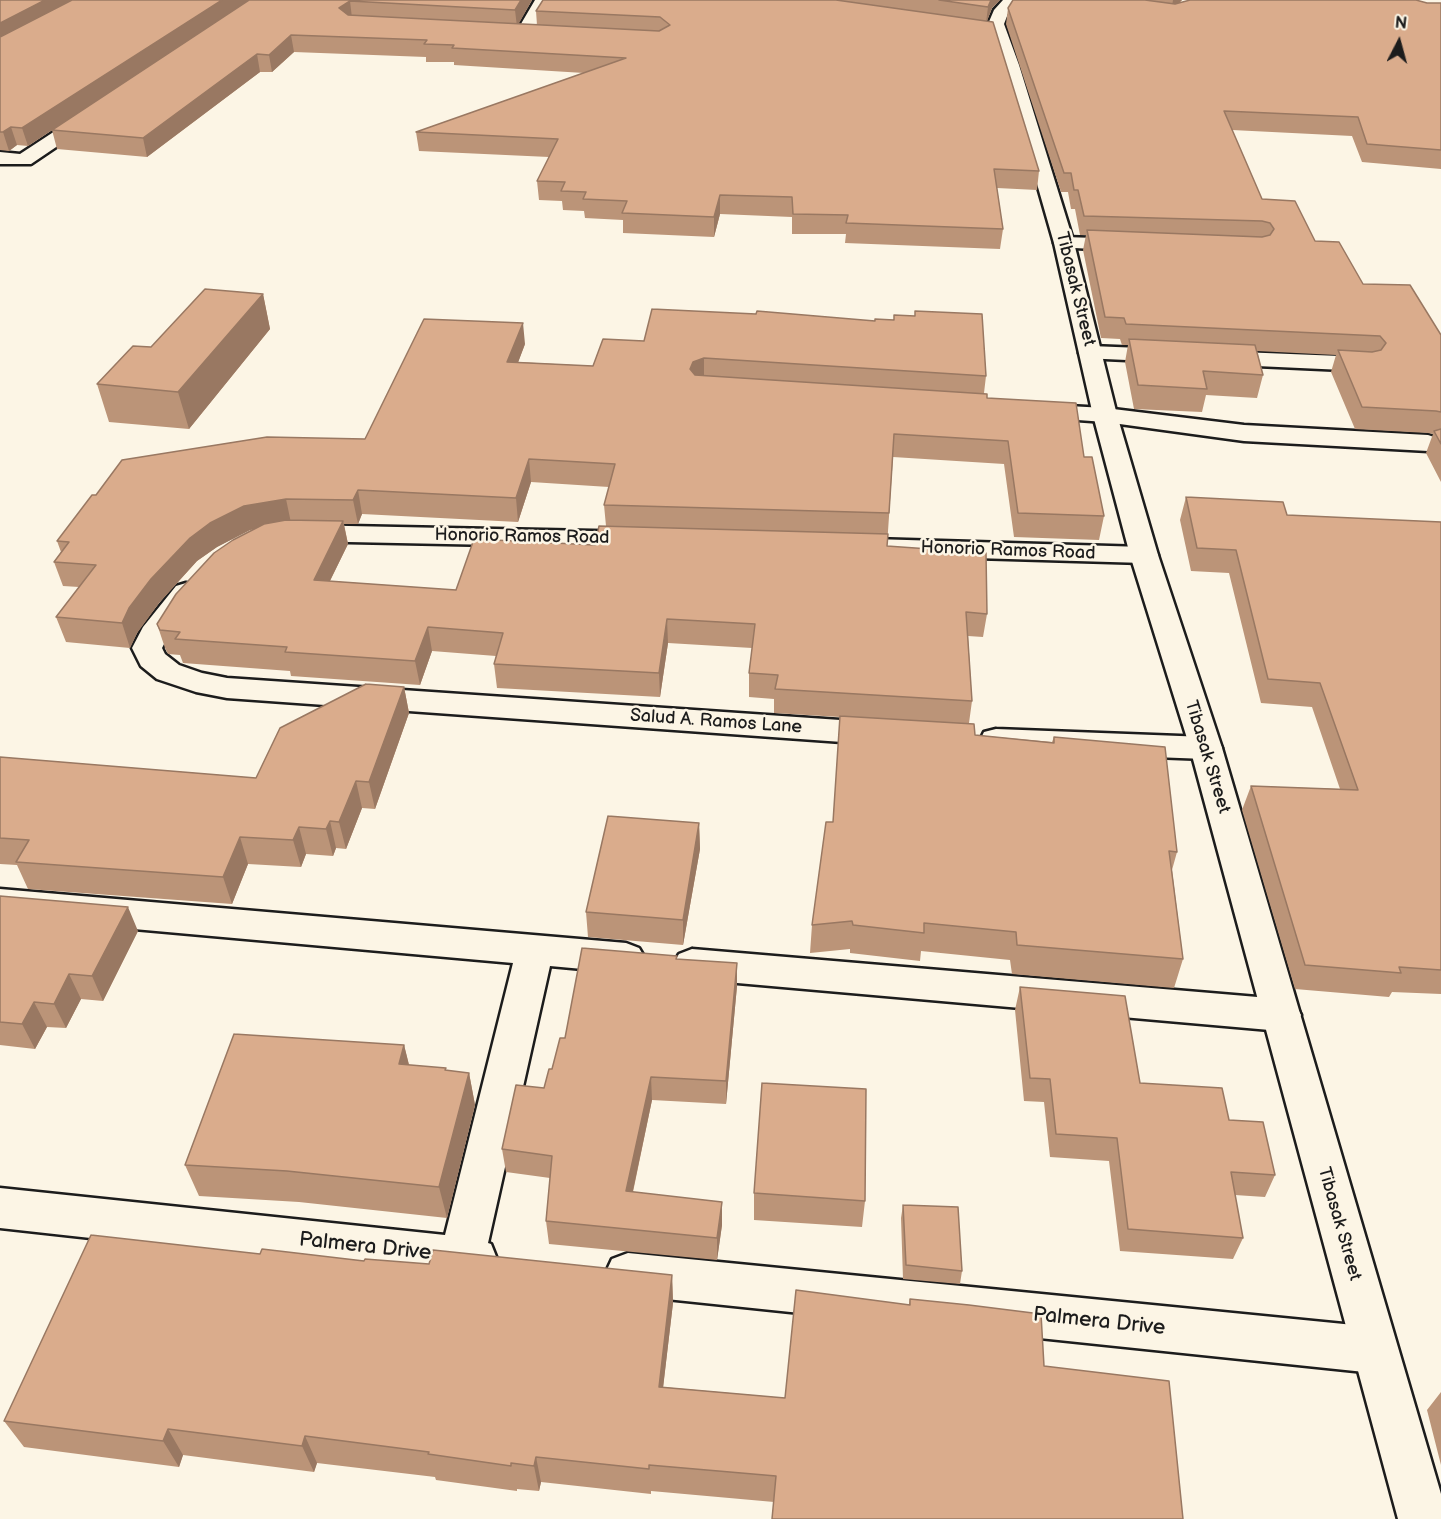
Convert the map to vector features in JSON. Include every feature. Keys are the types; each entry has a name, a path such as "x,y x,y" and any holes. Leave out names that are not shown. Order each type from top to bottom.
{"street":[{"path":"543,0 517,33 546,35"},
{"name":"Tibasak Street","path":"1011,0 998,16 996,24 987,30 1011,65 1064,243 1105,415 1144,555 1206,748 1423,1519"},
{"path":"0,158 24,160 110,103"},
{"path":"1064,243 1144,246"},
{"path":"1091,353 1365,364"},
{"path":"1011,409 1105,415 1244,433 1428,442"},
{"name":"Honorio Ramos Road","path":"271,537 291,533 333,533 661,541"},
{"name":"Honorio Ramos Road","path":"850,546 1144,555"},
{"name":"Salud A. Ramos Lane","path":"203,575 171,610 153,634 147,648 152,659 168,672 227,688 913,736"},
{"path":"972,739 1206,748"},
{"path":"0,903 1281,1015"},
{"path":"462,1258 535,950"},
{"name":"Palmera Drive","path":"0,1208 510,1262"},
{"name":"Palmera Drive","path":"592,1271 1374,1350"}],"building":[{"path":"0,0 45,0 0,23"},
{"path":"72,0 222,0 22,128 11,127 0,132 0,37"},
{"path":"249,0 521,0 515,10 350,1 339,8 348,15 659,31 670,25 660,17 536,11 543,0 836,0 993,22 1039,171 994,169 1003,229 846,223 848,215 793,214 792,197 720,195 714,217 622,213 627,201 583,199 586,192 561,191 565,182 537,181 558,139 416,132 626,58 452,48 454,45 424,44 427,40 291,35 269,55 257,54 143,138 52,130"},
{"path":"939,0 991,0 988,7"},
{"path":"1013,0 1145,0 1175,4 1190,0 1416,0 1441,3 1441,150 1367,144 1358,117 1224,111 1262,199 1295,201 1315,241 1339,242 1363,284 1410,285 1441,335 1441,412 1362,407 1338,350 1372,352 1381,350 1386,343 1380,336 1126,324 1124,318 1105,317 1087,230 1262,237 1270,235 1274,229 1270,223 1262,221 1084,216 1078,190 1074,190 1071,173 1064,173 1008,8"},
{"path":"205,289 263,294 178,392 97,384 133,346 151,347"},
{"path":"652,309 756,314 757,311 875,321 875,319 894,320 894,315 915,316 915,311 982,314 986,376 704,358 693,362 690,369 695,375 987,394 987,398 1076,403 1084,457 1092,457 1104,516 1018,513 1008,441 894,434 889,513 604,505 615,464 529,459 516,498 358,490 353,500 286,499 244,506 210,523 190,538 151,579 129,608 122,623 56,617 96,565 54,562 69,542 57,541 122,460 267,437 365,439 424,319 523,323 507,362 593,366 603,339 644,341"},
{"path":"1129,339 1255,345 1263,375 1203,371 1207,389 1138,385"},
{"path":"1441,429 1441,444 1434,431"},
{"path":"1186,497 1283,502 1287,515 1441,522 1441,970 1399,967 1401,973 1305,965 1251,786 1358,790 1320,683 1268,679 1236,550 1197,548"},
{"path":"286,520 343,521 314,580 456,590 474,539 595,545 599,526 888,534 887,546 986,553 987,614 966,612 972,701 775,689 778,675 749,673 755,624 667,619 659,673 494,664 503,633 428,627 415,661 285,652 287,647 175,639 180,632 160,630 157,624 176,594 214,553 264,524"},
{"path":"366,684 404,687 369,782 356,781 339,822 330,821 326,829 299,827 293,840 240,837 223,877 16,862 29,840 0,838 0,757 256,778 280,728"},
{"path":"840,716 974,724 975,735 1054,743 1054,737 1165,747 1177,852 1169,851 1183,959 1017,945 1016,932 924,923 924,933 853,925 852,921 812,925 826,822 833,822"},
{"path":"608,816 699,823 683,920 586,912"},
{"path":"0,896 128,907 92,976 69,974 54,1004 34,1002 22,1024 0,1022"},
{"path":"582,948 677,956 676,959 737,963 726,1081 651,1077 626,1191 722,1202 717,1238 546,1221 552,1156 502,1149 516,1085 544,1088 549,1069 552,1069 560,1038 565,1038"},
{"path":"1020,987 1125,996 1140,1083 1222,1088 1229,1120 1263,1122 1275,1175 1231,1172 1243,1238 1128,1229 1117,1138 1056,1134 1050,1079 1030,1078"},
{"path":"234,1034 404,1045 399,1064 446,1068 445,1070 469,1073 439,1187 287,1171 185,1165"},
{"path":"762,1083 866,1089 865,1201 754,1193"},
{"path":"903,1205 958,1207 962,1271 906,1265"},
{"path":"91,1235 260,1254 262,1249 364,1261 365,1259 429,1264 433,1250 672,1275 659,1387 785,1398 796,1290 910,1305 910,1299 1041,1314 1044,1366 1169,1381 1183,1519 772,1519 776,1476 649,1465 649,1469 536,1457 534,1466 511,1463 511,1466 428,1454 429,1452 305,1436 302,1446 168,1429 163,1441 4,1421"}]}
